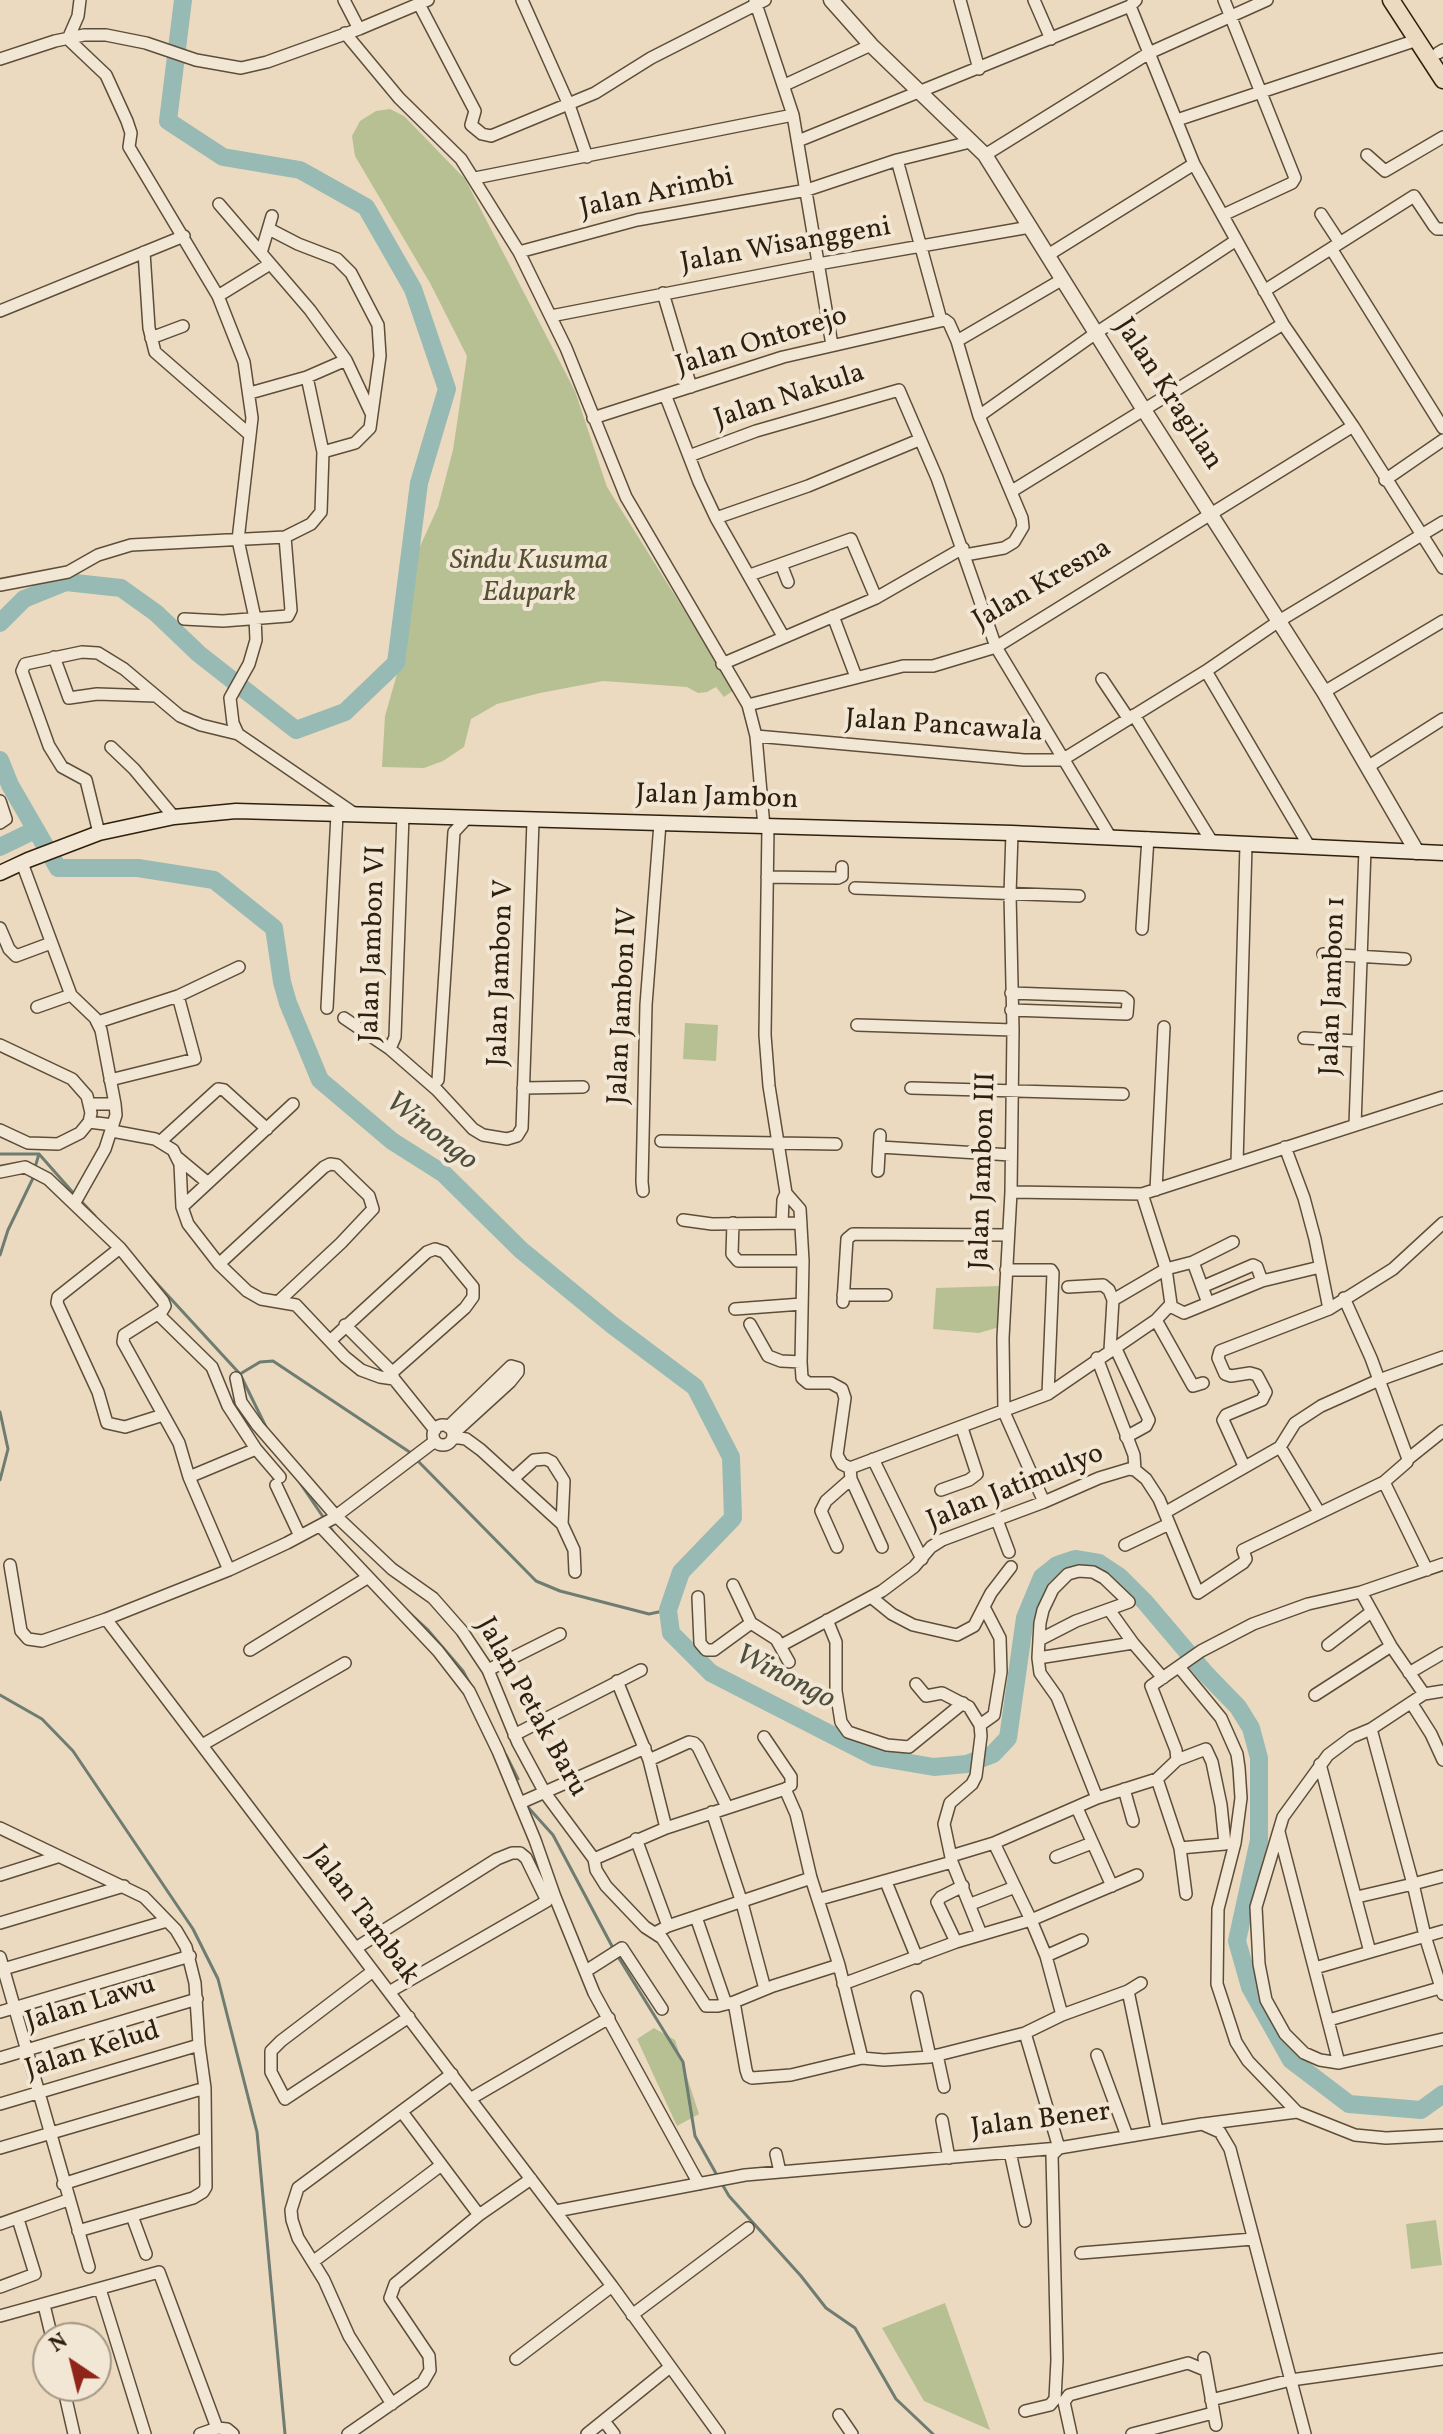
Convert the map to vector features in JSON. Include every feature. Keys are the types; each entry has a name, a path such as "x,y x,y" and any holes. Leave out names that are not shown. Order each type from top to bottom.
{"main road":[{"name":"Jalan Kragilan","path":"831,0 871,45 985,155 1324,692 1417,852"},
{"path":"1391,0 1443,80"},
{"path":"1404,0 1441,55"},
{"name":"Jalan Jambon","path":"0,873 99,833 174,817 236,811 1012,833 1443,853"}],"street":[{"path":"68,39 78,16 80,0"},
{"path":"344,0 359,29"},
{"path":"522,0 569,105 587,157"},
{"path":"960,0 979,69"},
{"path":"1034,0 1051,39"},
{"path":"1223,215 1294,181 1262,90 1224,0"},
{"path":"985,155 1149,53 1267,0"},
{"path":"0,59 84,35 106,35 146,43 196,60 241,68 267,62 359,29 424,2 475,111 471,124 482,134 491,136 609,86 674,46 759,2 793,115 832,345"},
{"path":"798,141 1133,3 1149,53 1194,164 1235,241 1283,324 1353,426 1443,568"},
{"path":"345,33 377,74 421,121 450,146 475,178 519,252 551,316 626,497 748,705 756,736 766,827 765,1035 786,1193 798,1205 801,1223 802,1378 808,1383 831,1383 839,1386 844,1393 837,1455 850,1473 882,1547"},
{"path":"68,39 106,75 131,133 129,147 218,296 244,362 252,418 238,540 255,618 255,648 230,698 231,718 238,734"},
{"path":"1177,120 1417,40"},
{"path":"789,83 871,45"},
{"path":"475,178 793,115"},
{"path":"1367,155 1385,171 1443,137"},
{"name":"Jalan Arimbi","path":"519,252 637,220 807,190 897,160 970,142"},
{"path":"722,664 876,598 964,552 1004,548 1019,535 1022,518 979,416 957,341 949,323 943,320 897,160"},
{"path":"1048,255 1194,164"},
{"path":"1264,291 1414,196 1434,226 1443,229"},
{"path":"219,204 310,310 346,360 371,413"},
{"path":"1321,214 1336,246 1443,428"},
{"path":"261,253 272,216"},
{"name":"Jalan Wisanggeni","path":"551,316 1030,227"},
{"path":"269,229 337,259 355,280 373,313 380,341 370,428 362,438 350,445 323,452"},
{"path":"0,311 184,236"},
{"path":"979,416 1096,333 1235,241"},
{"path":"144,252 151,338 155,352 249,434"},
{"path":"218,296 270,264"},
{"path":"957,341 1063,279"},
{"path":"663,293 691,387"},
{"name":"Jalan Ontorejo","path":"593,418 783,357 943,320"},
{"path":"1012,491 1283,324"},
{"path":"151,338 183,326"},
{"path":"250,393 307,377 346,360"},
{"path":"0,585 68,572 98,555 131,545 285,537 311,524 321,512 323,452 307,377"},
{"name":"Jalan Nakula","path":"689,456 756,431 896,389 900,391 919,440"},
{"path":"666,397 716,518 783,636"},
{"name":"Jalan Kresna","path":"748,705 903,666 933,666 996,647 1353,426"},
{"path":"716,518 808,486 919,440 937,478 996,647 1111,838"},
{"path":"1385,480 1443,440"},
{"name":"Jalan Pancawala","path":"756,736 1024,760 1062,760 1206,671 1279,621 1443,522"},
{"path":"184,619 223,621 290,614 285,537"},
{"path":"750,575 851,539 876,598"},
{"path":"781,564 788,582"},
{"path":"833,616 856,677"},
{"path":"1324,692 1443,621"},
{"path":"99,833 88,785 81,776 65,770 56,760 22,671 28,663 82,652 104,656 190,721 238,734 355,814"},
{"path":"54,657 69,698 97,694 156,696"},
{"path":"1206,671 1309,846"},
{"path":"1102,679 1131,716 1212,842"},
{"path":"1369,766 1443,719"},
{"path":"111,747 174,817"},
{"path":"0,801 6,819 0,823"},
{"path":"327,1008 337,814"},
{"name":"Jalan Jambon VI","path":"403,815 395,1037 390,1049 437,1090 479,1133 507,1139 517,1136 522,1128"},
{"path":"438,1080 454,832 468,817"},
{"name":"Jalan Jambon V","path":"522,1128 533,821"},
{"name":"Jalan Jambon IV","path":"643,1191 646,1005 660,823"},
{"name":"Jalan Jambon III","path":"1012,833 1011,1192 1003,1338 1004,1412 1044,1502"},
{"path":"1142,929 1148,838"},
{"path":"1237,1163 1246,845"},
{"name":"Jalan Jambon 1","path":"1355,1125 1365,849"},
{"path":"25,861 71,995 98,1022 115,1104 113,1128 105,1149 77,1199"},
{"path":"767,877 838,878 842,876 842,867"},
{"path":"855,888 1079,896"},
{"path":"0,928 9,949 16,956 51,943"},
{"path":"1323,954 1405,959"},
{"path":"98,1022 178,996 239,967"},
{"path":"1011,993 1123,997 1128,1001 1127,1014 1011,1010"},
{"path":"37,1007 71,995"},
{"path":"110,1080 195,1059 178,996"},
{"path":"344,1018 390,1049"},
{"path":"857,1025 1013,1030"},
{"path":"1156,1190 1164,1027"},
{"path":"1304,1038 1357,1041"},
{"path":"0,1045 72,1079 83,1090 90,1104 89,1122 69,1141 48,1145 28,1143 0,1130"},
{"path":"523,1088 583,1087"},
{"path":"911,1088 1123,1094"},
{"path":"161,1141 218,1089 224,1090 267,1129"},
{"path":"1011,1192 1142,1194 1443,1097"},
{"path":"90,1104 115,1104"},
{"path":"182,1207 293,1104"},
{"path":"89,1122 161,1141 208,1183"},
{"path":"661,1141 836,1144"},
{"path":"878,1171 880,1141 1011,1155"},
{"path":"1285,1147 1304,1198 1329,1309"},
{"path":"178,1158 182,1207 192,1231 219,1264 252,1295 296,1305 361,1370 391,1376"},
{"path":"219,1264 324,1167 337,1165 369,1196 373,1209 280,1300"},
{"path":"0,1172 20,1167 34,1169 77,1199 163,1301 165,1308 126,1333 122,1339 179,1443 189,1477 229,1570"},
{"path":"782,1223 786,1193"},
{"path":"1142,1194 1166,1269 1170,1306"},
{"path":"683,1220 801,1223"},
{"path":"733,1223 732,1254 738,1261 803,1261"},
{"path":"1244,1466 1223,1420 1226,1415 1262,1400 1266,1392 1257,1375 1225,1374 1218,1354 1223,1349 1329,1309 1393,1269 1443,1223"},
{"path":"886,1295 843,1299 847,1239 853,1234 1008,1235"},
{"path":"1113,1300 1166,1269 1193,1262 1233,1242"},
{"path":"120,1248 58,1297 57,1303 98,1392 107,1423 129,1426 163,1415"},
{"path":"330,1341 427,1252 435,1249 444,1252 473,1287 473,1297 391,1376"},
{"path":"1193,1262 1208,1303"},
{"path":"1202,1287 1253,1265 1257,1267 1262,1281"},
{"path":"1170,1306 1184,1313 1262,1281 1320,1267"},
{"path":"1006,1270 1051,1270 1053,1273 1048,1394"},
{"path":"1068,1287 1103,1285 1113,1300 1112,1348 1149,1420 1146,1426 1126,1437"},
{"path":"1344,1298 1408,1459"},
{"path":"735,1309 802,1304"},
{"path":"837,1547 821,1511 850,1473 873,1459 1048,1394 1156,1320 1170,1306"},
{"path":"158,1314 212,1367 228,1406 278,1481 300,1536"},
{"path":"1156,1320 1193,1386 1203,1383"},
{"path":"750,1324 768,1356 781,1361 801,1362"},
{"path":"345,1325 391,1376 445,1444 451,1432 506,1378"},
{"path":"1166,1512 1280,1447 1302,1417 1321,1406 1379,1380 1443,1357"},
{"path":"1097,1358 1136,1459 1135,1470"},
{"path":"236,1378 241,1402 367,1578 462,1679 482,1715 520,1803 594,1993 699,2184"},
{"path":"10,1565 21,1631 28,1639 42,1641 229,1570 328,1521 435,1435 441,1425 466,1439 562,1524 574,1550 575,1572"},
{"path":"941,1490 977,1474 962,1428"},
{"path":"1280,1447 1319,1512 1384,1482 1443,1431"},
{"path":"189,1477 256,1449"},
{"path":"513,1479 534,1460 540,1458 552,1462 564,1481 562,1524"},
{"path":"873,1459 922,1559"},
{"name":"Jalan Jatimulyo","path":"780,1646 871,1597 922,1559 936,1543 1119,1471 1135,1470 1152,1487 1166,1512 1198,1593 1243,1563 1246,1559 1243,1550 1319,1512"},
{"path":"1384,1482 1427,1570"},
{"path":"997,1520 1009,1552"},
{"name":"Jalan Petak Baru","path":"328,1521 442,1608 462,1631 488,1670 514,1735 545,1793 594,1859 596,1870 606,1886 645,1927 655,1933 688,1975 706,2006 730,2003"},
{"path":"1125,1545 1169,1524"},
{"path":"1177,1760 1167,1723 1151,1688 1153,1683 1201,1651 1280,1614 1361,1592 1443,1564"},
{"path":"871,1597 892,1614 913,1625 957,1635 974,1626 991,1593 1011,1567"},
{"path":"1039,1640 1076,1621 1127,1604 1129,1599 1104,1578 1093,1572 1079,1571 1068,1574 1053,1589 1040,1623 1039,1640 1038,1658 1040,1673 1057,1697 1097,1798"},
{"path":"250,1650 367,1578"},
{"path":"733,1585 751,1623 776,1639 789,1662"},
{"path":"1361,1592 1391,1646 1424,1694"},
{"path":"698,1597 700,1643 706,1650 714,1650 751,1623"},
{"path":"980,1725 994,1715 1001,1672 1000,1638 985,1609"},
{"path":"1110,1611 1163,1678"},
{"path":"1328,1645 1371,1612"},
{"name":"Jalan Tambak","path":"106,1619 556,2211 719,2434"},
{"path":"827,1620 836,1642 838,1708 841,1722 848,1732 887,1745 909,1747 963,1703"},
{"path":"488,1670 560,1634"},
{"path":"1038,1658 1133,1643"},
{"path":"1315,1695 1391,1646"},
{"path":"1409,1673 1443,1653"},
{"path":"202,1745 345,1663"},
{"path":"1181,1666 1221,1718 1237,1754 1241,1798 1218,1909 1217,1984 1236,2042 1248,2061 1297,2112 1355,2135 1386,2138 1443,2135"},
{"path":"514,1735 641,1670"},
{"path":"617,1681 647,1754 666,1828"},
{"path":"916,1684 926,1696 942,1693 963,1703 977,1716 980,1725 976,1776 972,1784 950,1803 945,1817 952,1859 981,1934"},
{"path":"1443,1691 1424,1694 1371,1729 1338,1746 1320,1764 1289,1807 1278,1830 1256,1907 1259,1964 1264,1989 1274,2015 1292,2042 1304,2053 1339,2063 1443,2039"},
{"path":"1412,1704 1443,1760"},
{"path":"1329,2020 1442,1990 1371,1729"},
{"path":"594,1859 636,1839 791,1785 791,1777 764,1737"},
{"path":"520,1803 647,1754 689,1742 698,1747 727,1807"},
{"path":"820,1899 886,1882 994,1843 1097,1798 1157,1779 1177,1760 1205,1748 1212,1762 1230,1844"},
{"path":"1320,1764 1370,1952"},
{"path":"1157,1779 1180,1848 1186,1894"},
{"path":"785,1789 796,1814 862,2058"},
{"path":"1124,1789 1133,1821"},
{"path":"1077,1808 1112,1886"},
{"path":"712,1812 742,1903 765,1989"},
{"path":"2,1830 144,1897 176,1930 190,1956 205,2088 206,2187 186,2201 78,2231"},
{"path":"1278,1830 1339,2063"},
{"path":"636,1839 668,1926"},
{"path":"994,1843 1046,1956 1062,2015"},
{"path":"1056,1857 1092,1843"},
{"path":"1180,1848 1230,1844"},
{"path":"356,1948 497,1859 512,1853 520,1853 526,1858 547,1901 389,1992"},
{"path":"0,1875 57,1857"},
{"path":"843,1984 956,1942 1031,1920 1137,1875"},
{"path":"1357,1897 1443,1876"},
{"path":"655,1933 811,1878"},
{"path":"886,1882 917,1958"},
{"path":"0,1923 124,1886"},
{"path":"956,1942 937,1902 963,1886"},
{"path":"971,1904 1015,1887"},
{"path":"696,1917 730,2003 746,2070 752,2078 791,2075 862,2058 884,2060 934,2056 1025,2033 1141,1983"},
{"path":"89,2267 1,1965 167,1921"},
{"path":"1315,1968 1443,1931"},
{"path":"1046,1956 1082,1940"},
{"path":"586,1971 622,1948 662,2009"},
{"path":"0,2012 190,1956"},
{"path":"730,2003 839,1965"},
{"path":"373,1971 271,2051 271,2072 285,2099 409,2017"},
{"path":"1128,1991 1157,2130"},
{"path":"917,1997 944,2087"},
{"name":"Jalan Lawu","path":"0,2058 197,1999"},
{"path":"470,2099 609,2018"},
{"path":"1025,2033 1059,2148 1052,2155 1057,2360 1055,2399 1050,2405 1025,2411"},
{"name":"Jalan Kelud","path":"0,2104 199,2045"},
{"path":"1097,2055 1127,2136"},
{"path":"392,2404 349,2336 314,2261 298,2238 291,2210 298,2188 452,2074"},
{"path":"0,2148 205,2088"},
{"path":"402,2112 479,2215"},
{"name":"Jalan Bener","path":"556,2211 745,2175 1059,2148 1157,2130 1297,2112"},
{"path":"942,2120 949,2158"},
{"path":"1202,2124 1220,2132 1230,2149 1305,2434"},
{"path":"63,2184 204,2139"},
{"path":"1010,2152 1025,2221"},
{"path":"776,2154 780,2172"},
{"path":"314,2261 440,2166"},
{"path":"348,2434 423,2382 431,2363 392,2302 392,2289 479,2215 531,2179"},
{"path":"0,2224 68,2200"},
{"path":"132,2216 146,2254"},
{"path":"0,2287 35,2274 18,2219"},
{"path":"632,2315 748,2228"},
{"path":"1081,2253 1253,2239"},
{"path":"0,2316 153,2271 160,2273 217,2428"},
{"path":"516,2359 612,2286"},
{"path":"100,2289 145,2434"},
{"path":"44,2305 48,2322"},
{"path":"1211,2400 1291,2380 1443,2359"},
{"path":"1068,2433 1067,2396 1188,2363 1204,2364 1214,2419 1132,2434"},
{"path":"587,2434 670,2367"},
{"path":"67,2402 74,2434"},
{"path":"839,2415 853,2434"},
{"path":"604,2421 614,2434"},
{"path":"200,2434 217,2428 227,2429 233,2434"}],"green space":[{"name":"Sindu Kusuma Edupark","path":"390,109 404,116 465,179 575,391 607,487 734,690 724,697 716,687 698,693 687,687 603,681 540,693 497,704 471,719 464,747 443,761 424,768 382,767 385,716 401,660 417,553 438,507 453,450 467,356 430,283 355,156 352,136 360,121 376,111"},
{"path":"685,1023 718,1025 716,1061 683,1059"},
{"path":"1001,1286 999,1327 979,1333 933,1329 936,1288"},
{"path":"654,2028 675,2040 699,2114 677,2126 637,2039"},
{"path":"1436,2220 1442,2265 1411,2269 1406,2224"},
{"path":"945,2303 990,2430 924,2401 882,2328"}],"waterway":[{"path":"0,623 24,599 66,582 121,588 156,613 199,654 296,730 345,712 396,663 419,483 447,389 413,289 366,207 300,170 223,157 168,121 183,0"},
{"name":"Winongo","path":"0,760 10,785 58,868 138,868 214,880 274,928 288,1003 320,1080 392,1141 444,1174 521,1250 611,1324 695,1387 731,1457 733,1518 681,1572 668,1610 671,1633 711,1673 875,1757 934,1767 967,1764 993,1754 1008,1738 1025,1618 1042,1577 1057,1565 1075,1559 1099,1563 1120,1577 1145,1602 1238,1707 1251,1728 1259,1758 1259,1840 1237,1941 1250,1987 1291,2060 1349,2104 1421,2110 1443,2094"},
{"path":"0,847 35,830"},
{"path":"0,1154 39,1154"},
{"path":"39,1154 76,1196"},
{"path":"36,1164 39,1154"},
{"path":"0,1255 8,1230 34,1176"},
{"path":"81,1201 95,1216"},
{"path":"149,1275 240,1374 267,1429"},
{"path":"240,1374 260,1362 273,1361 411,1453"},
{"path":"0,1412 8,1449 0,1480"},
{"path":"416,1459 536,1581 560,1591 649,1614 668,1610"},
{"path":"296,1477 334,1533"},
{"path":"402,1606 427,1629 463,1671 470,1684"},
{"path":"0,1695 42,1719 73,1751 193,1929 218,1979 257,2132 285,2434"},
{"path":"506,1755 518,1779"},
{"path":"526,1805 553,1835 613,1948"},
{"path":"617,1955 683,2062 695,2136 718,2177"},
{"path":"722,2184 826,2308 855,2328 896,2399 933,2434"}]}
